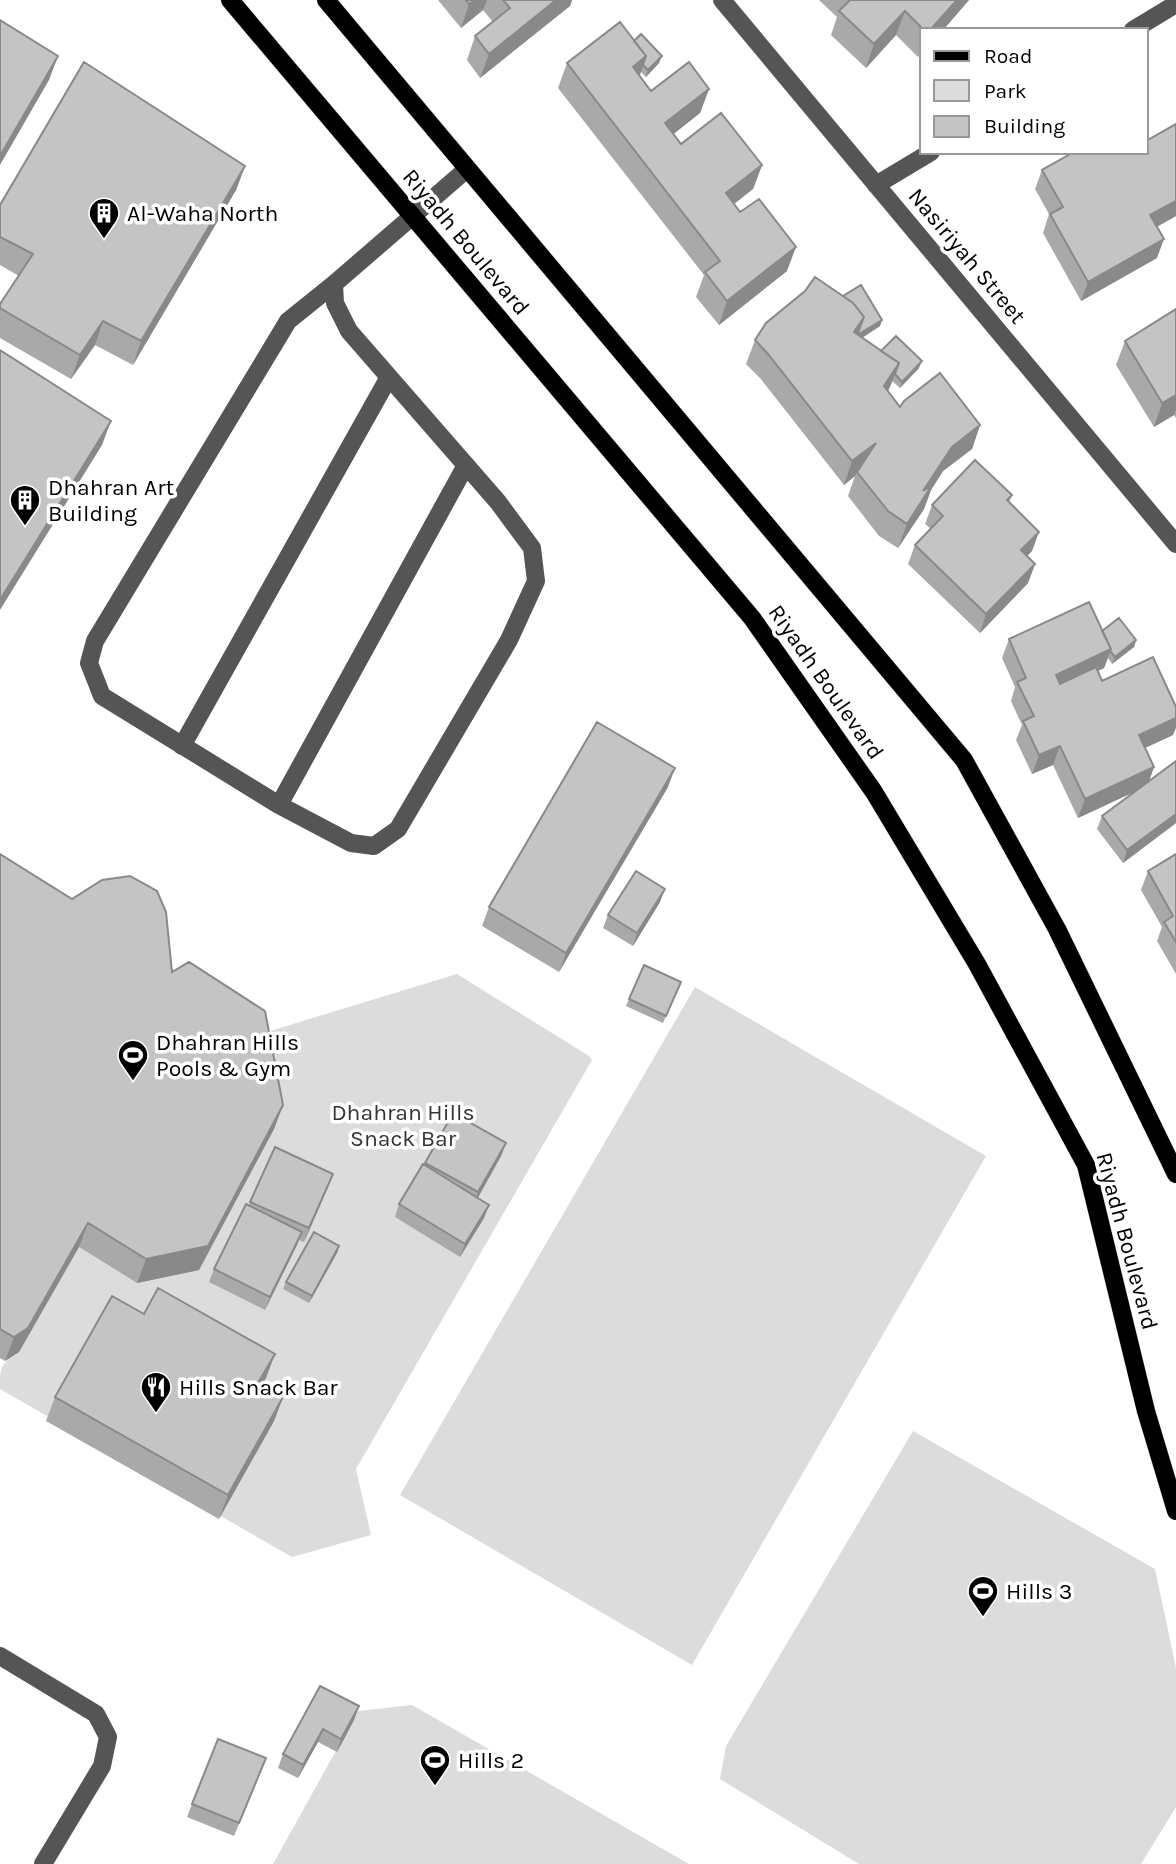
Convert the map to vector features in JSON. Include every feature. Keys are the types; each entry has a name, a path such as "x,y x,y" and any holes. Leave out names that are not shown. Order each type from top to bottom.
{"main road":[{"name":"Riyadh Boulevard","path":"230,0 751,618 874,792 977,964 1086,1165 1146,1411 1176,1511"},
{"name":"Riyadh Boulevard","path":"326,0 964,760 1057,929 1176,1174"}],"street":[{"name":"Nasiriyah Street","path":"722,0 1176,544"},
{"path":"1136,28 1176,4"},
{"path":"876,185 928,154"},
{"path":"334,284 335,303 349,331 498,502 533,548 536,582 509,640 398,829 374,846 351,843 279,805 102,696 89,663 95,641 288,321 467,169"},
{"path":"182,746 389,377"},
{"path":"279,805 466,465"},
{"path":"0,1656 96,1714 108,1737 102,1766 43,1864"}],"green space":[{"name":"Dhahran Hills Snack Bar","path":"457,974 592,1060 356,1469 371,1535 292,1557 0,1389 2,1367 19,1352 79,1247 137,1283 257,1035"},
{"path":"695,987 986,1156 692,1665 400,1495"},
{"name":"Hills 3","path":"913,1431 1155,1569 1176,1668 1176,1807 1141,1864 859,1864 720,1779 726,1746"},
{"name":"Hills 2","path":"412,1705 689,1864 273,1864 358,1711"}],"building":[{"path":"503,0 556,0 489,54 475,36 510,8"},
{"path":"850,0 957,0 932,28 922,28 905,11 874,44 839,11"},
{"path":"0,20 58,56 0,156"},
{"path":"620,22 646,56 633,67 651,91 689,62 709,89 665,123 681,144 721,113 762,165 726,193 740,212 759,199 796,247 727,301 705,272 720,261 567,63"},
{"path":"641,34 662,56 648,70 643,65 646,56 634,41"},
{"name":"Al-Waha North","path":"84,62 245,166 141,341 103,321 80,355 0,308 33,254 0,237 0,205"},
{"path":"1176,124 1176,201 1150,215 1164,239 1088,282 1050,214 1063,207 1042,170 1070,154 1148,154 1148,140"},
{"path":"815,277 853,303 864,317 854,332 899,363 884,386 900,407 940,373 980,425 952,447 923,491 932,485 907,524 888,511 857,472 876,443 852,461 755,340 766,323 805,291"},
{"path":"861,285 882,320 859,334 864,317 853,303 843,296"},
{"path":"1176,309 1176,395 1162,403 1125,341"},
{"path":"896,336 922,361 902,382 895,374 899,363 881,351"},
{"name":"Dhahran Art Building","path":"0,350 111,421 0,600"},
{"path":"975,460 1012,495 1007,500 1039,532 1021,550 1035,564 986,614 915,545 943,516 932,505"},
{"path":"1089,602 1111,649 1056,675 1060,684 1096,667 1102,681 1153,657 1176,707 1176,718 1139,735 1154,767 1085,799 1060,746 1039,755 1023,721 1034,716 1017,682 1026,678 1009,639"},
{"path":"1119,618 1136,640 1115,657 1102,631"},
{"path":"597,722 675,768 566,953 489,907"},
{"path":"1176,761 1176,814 1127,850 1102,816"},
{"name":"Dhahran Hills Pools & Gym","path":"0,854 72,899 102,880 130,876 157,891 166,912 172,972 189,962 265,1011 283,1105 208,1246 146,1259 88,1223 28,1328 14,1337 0,1329"},
{"path":"1176,854 1176,942 1164,922 1173,916 1148,871"},
{"path":"636,871 665,889 637,933 608,915"},
{"path":"644,965 681,982 666,1016 629,999"},
{"path":"453,1113 506,1143 478,1192 425,1163"},
{"path":"275,1147 333,1174 309,1228 250,1202"},
{"path":"423,1164 489,1205 465,1244 399,1204"},
{"path":"246,1204 302,1232 270,1297 214,1269"},
{"path":"314,1232 339,1246 312,1296 286,1282"},
{"name":"Hills Snack Bar","path":"158,1288 275,1354 258,1383 283,1397 228,1495 55,1397 112,1296 144,1314"},
{"path":"320,1686 359,1706 341,1739 323,1729 303,1765 283,1754"},
{"path":"218,1739 266,1758 239,1823 192,1804"}],"place":[{"name":"Al-Waha North","path":"104,240"},
{"name":"Dhahran Art Building","path":"25,527"},
{"name":"Dhahran Hills Pools & Gym","path":"133,1082"},
{"name":"Hills Snack Bar","path":"156,1414"},
{"name":"Hills 3","path":"983,1618"},
{"name":"Hills 2","path":"435,1787"}]}
